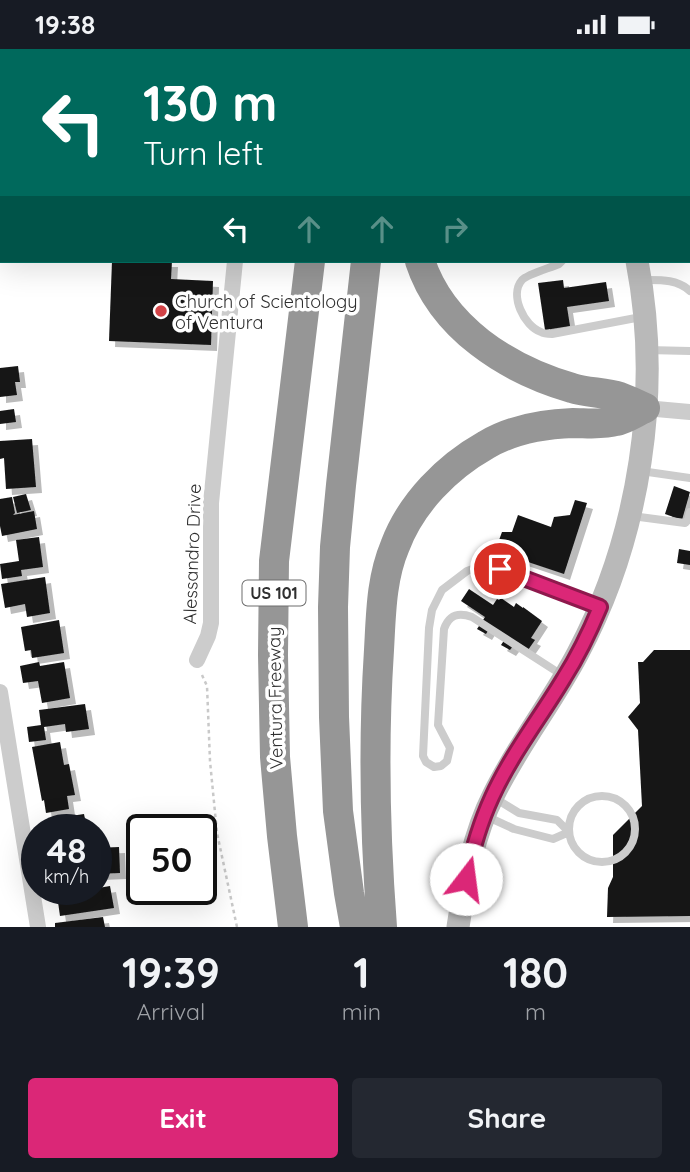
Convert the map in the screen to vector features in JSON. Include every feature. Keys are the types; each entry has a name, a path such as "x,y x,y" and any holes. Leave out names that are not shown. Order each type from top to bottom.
{"highway":[{"name":"Ventura Freeway","path":"293,927 275,757 274,561 310,263"},
{"path":"355,927 338,811 333,607 335,547 366,263"},
{"path":"420,263 445,308 485,348 542,379 575,390 618,396 645,408"},
{"path":"382,927 378,874 375,708 384,581 395,545 409,517 430,489 453,468 487,444 517,431 551,425 615,422 645,408"}],"main road":[{"path":"458,927 468,868 489,806 510,764 565,677 587,636 624,537 643,443 645,408 647,350 639,270"}],"street":[{"name":"Alessandro Drive","path":"197,660 211,623 211,503 235,263"},
{"path":"645,408 690,412"},
{"path":"0,692 38,927"}],"lane":[{"path":"560,263 523,279 517,289 522,317 541,333 552,334 645,316"},
{"path":"639,270 687,287 690,291"},
{"path":"647,350 690,351"},
{"path":"638,470 690,478"},
{"path":"629,516 685,523 690,512"},
{"path":"565,677 472,617 458,614 453,616 444,629 438,725 450,748 449,754 447,761 441,766 434,767 426,762 423,756 429,628 432,610 443,590 467,571 486,564 600,607"},
{"path":"489,806 557,820 569,832 578,852 596,862 607,862 626,853 632,844 635,823 625,805 616,799 593,797 575,810 569,832"},
{"path":"489,806 514,828 553,839 569,832"}],"path":[{"path":"197,660 207,686 209,761 216,823 237,927"}],"building":[{"name":"Church of Scientology of Ventura","path":"112,263 172,263 171,279 213,281 211,345 109,341"},
{"path":"563,280 564,288 606,282 609,301 567,307 570,326 545,330 538,283"},
{"path":"18,366 20,382 15,382 17,395 0,397 0,368"},
{"path":"14,409 16,422 0,424 0,411"},
{"path":"32,439 36,487 6,489 4,458 0,459 0,441"},
{"path":"674,486 690,492 682,520 665,514"},
{"path":"26,494 31,510 17,513 13,497"},
{"path":"12,497 15,513 13,515 34,511 37,529 2,536 0,499"},
{"path":"575,500 587,503 564,574 495,551 502,532 512,532 518,515 551,527 554,517 570,515"},
{"path":"39,537 43,567 21,570 22,576 2,579 0,564 19,561 16,540"},
{"path":"679,549 690,551 690,565 677,563"},
{"path":"45,577 50,613 27,617 25,604 5,608 1,584"},
{"path":"469,589 493,605 501,598 514,607 516,603 542,621 531,638 535,640 528,650 516,642 510,650 501,645 507,636 491,626 486,634 477,629 485,617 461,601"},
{"path":"59,620 64,653 32,658 31,650 25,651 21,627"},
{"path":"654,650 690,650 690,916 607,917 608,888 613,877 613,835 642,806 638,730 628,717 640,703 638,662 643,662"},
{"path":"39,662 40,666 64,662 70,698 42,703 38,681 23,683 20,666"},
{"path":"85,704 89,729 66,732 65,724 44,727 46,740 29,742 27,727 41,725 39,710"},
{"path":"60,742 64,765 69,764 75,795 67,796 69,809 46,813 32,747"},
{"path":"112,847 119,847 120,873 112,873"},
{"path":"112,897 114,908 60,916 58,905 112,905"},
{"path":"103,917 105,927 55,927 55,923"}],"place":[{"name":"Church of Scientology of Ventura","path":"161,311"}],"route":[{"path":"466,879 492,797 565,677 600,607 500,569"}]}
